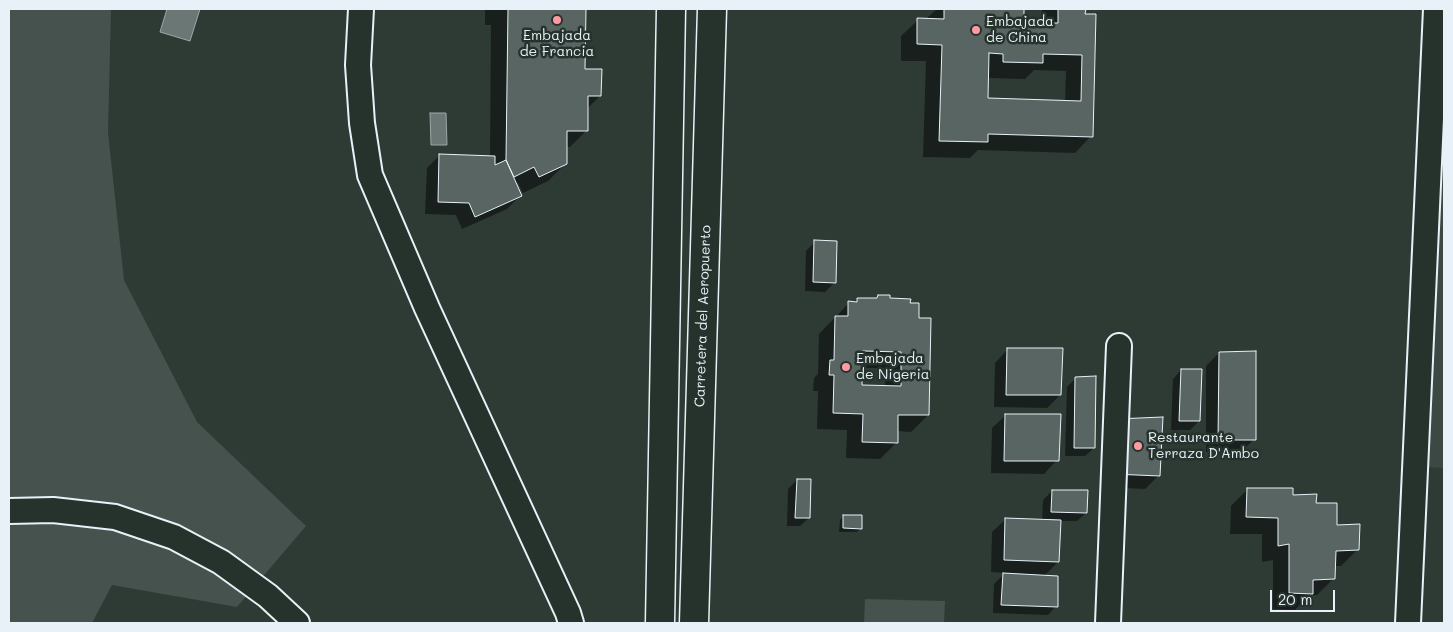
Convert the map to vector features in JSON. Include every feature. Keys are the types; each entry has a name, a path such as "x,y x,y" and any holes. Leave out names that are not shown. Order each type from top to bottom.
{"main road":[{"path":"660,623 672,9"},
{"name":"Carretera del Aeropuerto","path":"694,623 712,9"}],"street":[{"path":"361,9 358,65 362,123 370,175 427,308 571,623"},
{"path":"1408,623 1438,86 1436,9"},
{"path":"1108,623 1119,346"},
{"path":"9,511 53,510 115,517 174,538 220,562 268,596 297,623"}],"shaded area":[{"path":"9,9 111,9 108,133 124,280 197,422 306,526 237,607 112,585 92,623 9,623"},
{"path":"167,9 200,9 190,41 160,32"},
{"path":"1441,110 1444,111 1444,468 1424,467"},
{"path":"430,113 446,113 447,145 431,145"},
{"path":"865,599 945,601 944,623 864,623"}],"building":[{"path":"508,9 586,9 585,69 602,69 601,96 588,96 588,131 567,131 567,164 539,177 534,167 514,177 506,160"},
{"path":"944,9 1024,9 1024,23 1058,23 1058,9 1086,9 1085,14 1096,14 1093,137 988,134 988,142 939,141 942,45 917,44 917,18 944,19","holes":["989,53 1003,54 1003,62 1043,63 1043,54 1082,55 1081,101 988,98"]},
{"path":"439,154 495,156 495,165 506,160 522,196 475,217 469,203 438,202"},
{"path":"814,240 837,241 836,283 813,282"},
{"name":"Embajada de Nigeria","path":"878,295 890,295 890,298 911,299 910,303 919,303 919,318 931,318 929,415 898,415 898,443 862,442 863,414 833,413 834,375 829,375 830,360 834,360 835,316 848,316 848,301 857,302 857,298 877,298","holes":["863,351 901,352 901,386 862,385"]},
{"path":"1007,348 1063,348 1061,395 1006,395"},
{"path":"1256,351 1256,440 1218,440 1219,352"},
{"path":"1181,369 1202,369 1200,421 1179,421"},
{"path":"1096,376 1095,448 1074,448 1075,377"},
{"path":"1005,414 1061,414 1059,461 1004,461"},
{"name":"Restaurante Terraza D'Ambo","path":"1163,417 1160,476 1113,474 1116,419"},
{"path":"797,479 811,479 810,518 795,518"},
{"path":"1247,488 1293,488 1293,495 1317,494 1316,503 1337,503 1337,525 1360,524 1359,550 1336,551 1335,579 1313,580 1313,594 1289,593 1289,544 1278,546 1278,518 1246,517"},
{"path":"1052,490 1088,490 1087,513 1051,512"},
{"path":"843,515 862,515 862,529 843,528"},
{"path":"1005,518 1061,520 1059,562 1004,560"},
{"path":"1003,573 1058,576 1058,607 1001,605"}],"place":[{"name":"Embajada de Francia","path":"557,20"},
{"name":"Embajada de China","path":"976,30"},
{"name":"Embajada de Nigeria","path":"846,367"},
{"name":"Restaurante Terraza D'Ambo","path":"1138,446"}]}
